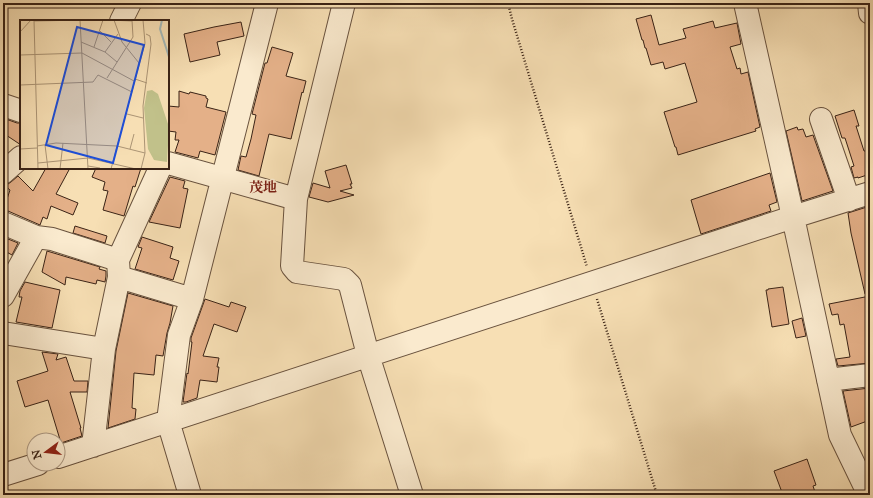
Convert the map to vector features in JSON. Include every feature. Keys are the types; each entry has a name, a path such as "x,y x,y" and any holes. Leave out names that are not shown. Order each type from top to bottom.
{"street":[{"path":"122,20 130,3"},
{"path":"190,495 168,421 179,335 192,299 267,3"},
{"path":"344,3 296,199 292,266 297,272 344,278 350,285 368,355 412,495"},
{"path":"745,3 840,434 869,495"},
{"path":"869,3 870,13"},
{"path":"3,105 20,111"},
{"path":"821,119 849,200"},
{"path":"3,173 20,158"},
{"path":"169,163 296,199"},
{"path":"93,446 104,349 119,268 160,169"},
{"path":"66,454 368,355 870,193"},
{"path":"3,223 36,237 52,239 192,299"},
{"path":"3,296 36,237"},
{"path":"3,333 104,349"},
{"path":"828,380 870,375"},
{"path":"3,475 26,468"}],"path":[{"path":"508,3 657,495"}],"building":[{"path":"651,15 659,45 686,38 683,29 713,21 715,28 737,23 741,44 730,47 737,69 740,68 741,74 748,72 760,127 755,129 756,131 678,155 664,112 697,102 685,63 665,69 663,62 651,65 636,19"},
{"path":"241,22 244,36 217,42 220,55 190,62 184,34"},
{"path":"272,47 293,53 286,76 306,81 291,139 269,134 259,176 238,170 241,156 246,157 251,139 256,115 252,114 265,63 267,63"},
{"path":"179,91 189,94 190,92 206,96 208,99 206,107 226,112 215,155 200,151 198,158 175,152 179,140 175,140 176,132 169,131 169,106 179,107"},
{"path":"854,110 859,126 856,126 864,151 866,151 870,163 870,174 858,178 854,178 851,167 854,166 845,138 842,138 835,116"},
{"path":"3,118 20,123 20,144 3,133"},
{"path":"797,127 798,130 803,129 806,137 813,135 833,191 802,201 786,131"},
{"path":"346,165 352,188 340,191 354,195 328,202 309,197 313,183 330,188 325,171"},
{"path":"45,169 69,169 56,194 78,203 73,215 51,206 47,219 43,217 40,225 8,211 3,211 10,190 5,186 18,176 33,191"},
{"path":"96,169 141,169 135,187 133,186 124,216 103,210 108,191 103,190 105,182 92,177"},
{"path":"770,173 777,202 769,205 771,211 701,234 691,200"},
{"path":"170,177 185,181 183,188 188,189 180,228 149,222"},
{"path":"870,206 870,294 865,294 848,213"},
{"path":"75,226 107,236 105,243 73,233"},
{"path":"3,237 18,243 12,255 3,250"},
{"path":"142,237 173,247 170,258 179,261 173,280 135,269 142,248 138,247"},
{"path":"47,251 100,267 99,269 106,271 105,282 97,280 96,284 66,277 65,285 42,272"},
{"path":"25,282 60,290 52,328 16,322 22,297 19,297 20,291"},
{"path":"783,287 789,324 772,327 766,290"},
{"path":"128,293 173,306 163,356 156,355 154,375 134,373 132,408 136,409 135,419 108,428 116,351"},
{"path":"870,296 870,363 838,366 836,359 850,357 844,324 840,325 838,314 832,315 829,304"},
{"path":"205,299 229,307 231,302 246,307 237,332 214,324 203,356 219,358 217,367 219,367 217,382 200,380 197,398 183,402 192,342 191,338"},
{"path":"802,318 806,336 796,338 792,321"},
{"path":"42,352 58,354 56,360 66,357 74,381 88,381 87,392 70,392 82,436 66,441 66,432 58,432 48,400 25,407 17,381 48,371"},
{"path":"870,388 870,420 851,427 843,391"},
{"path":"807,459 816,485 813,486 816,495 783,495 774,471"}],"district":[{"name":"茂地","path":"263,187"}]}
